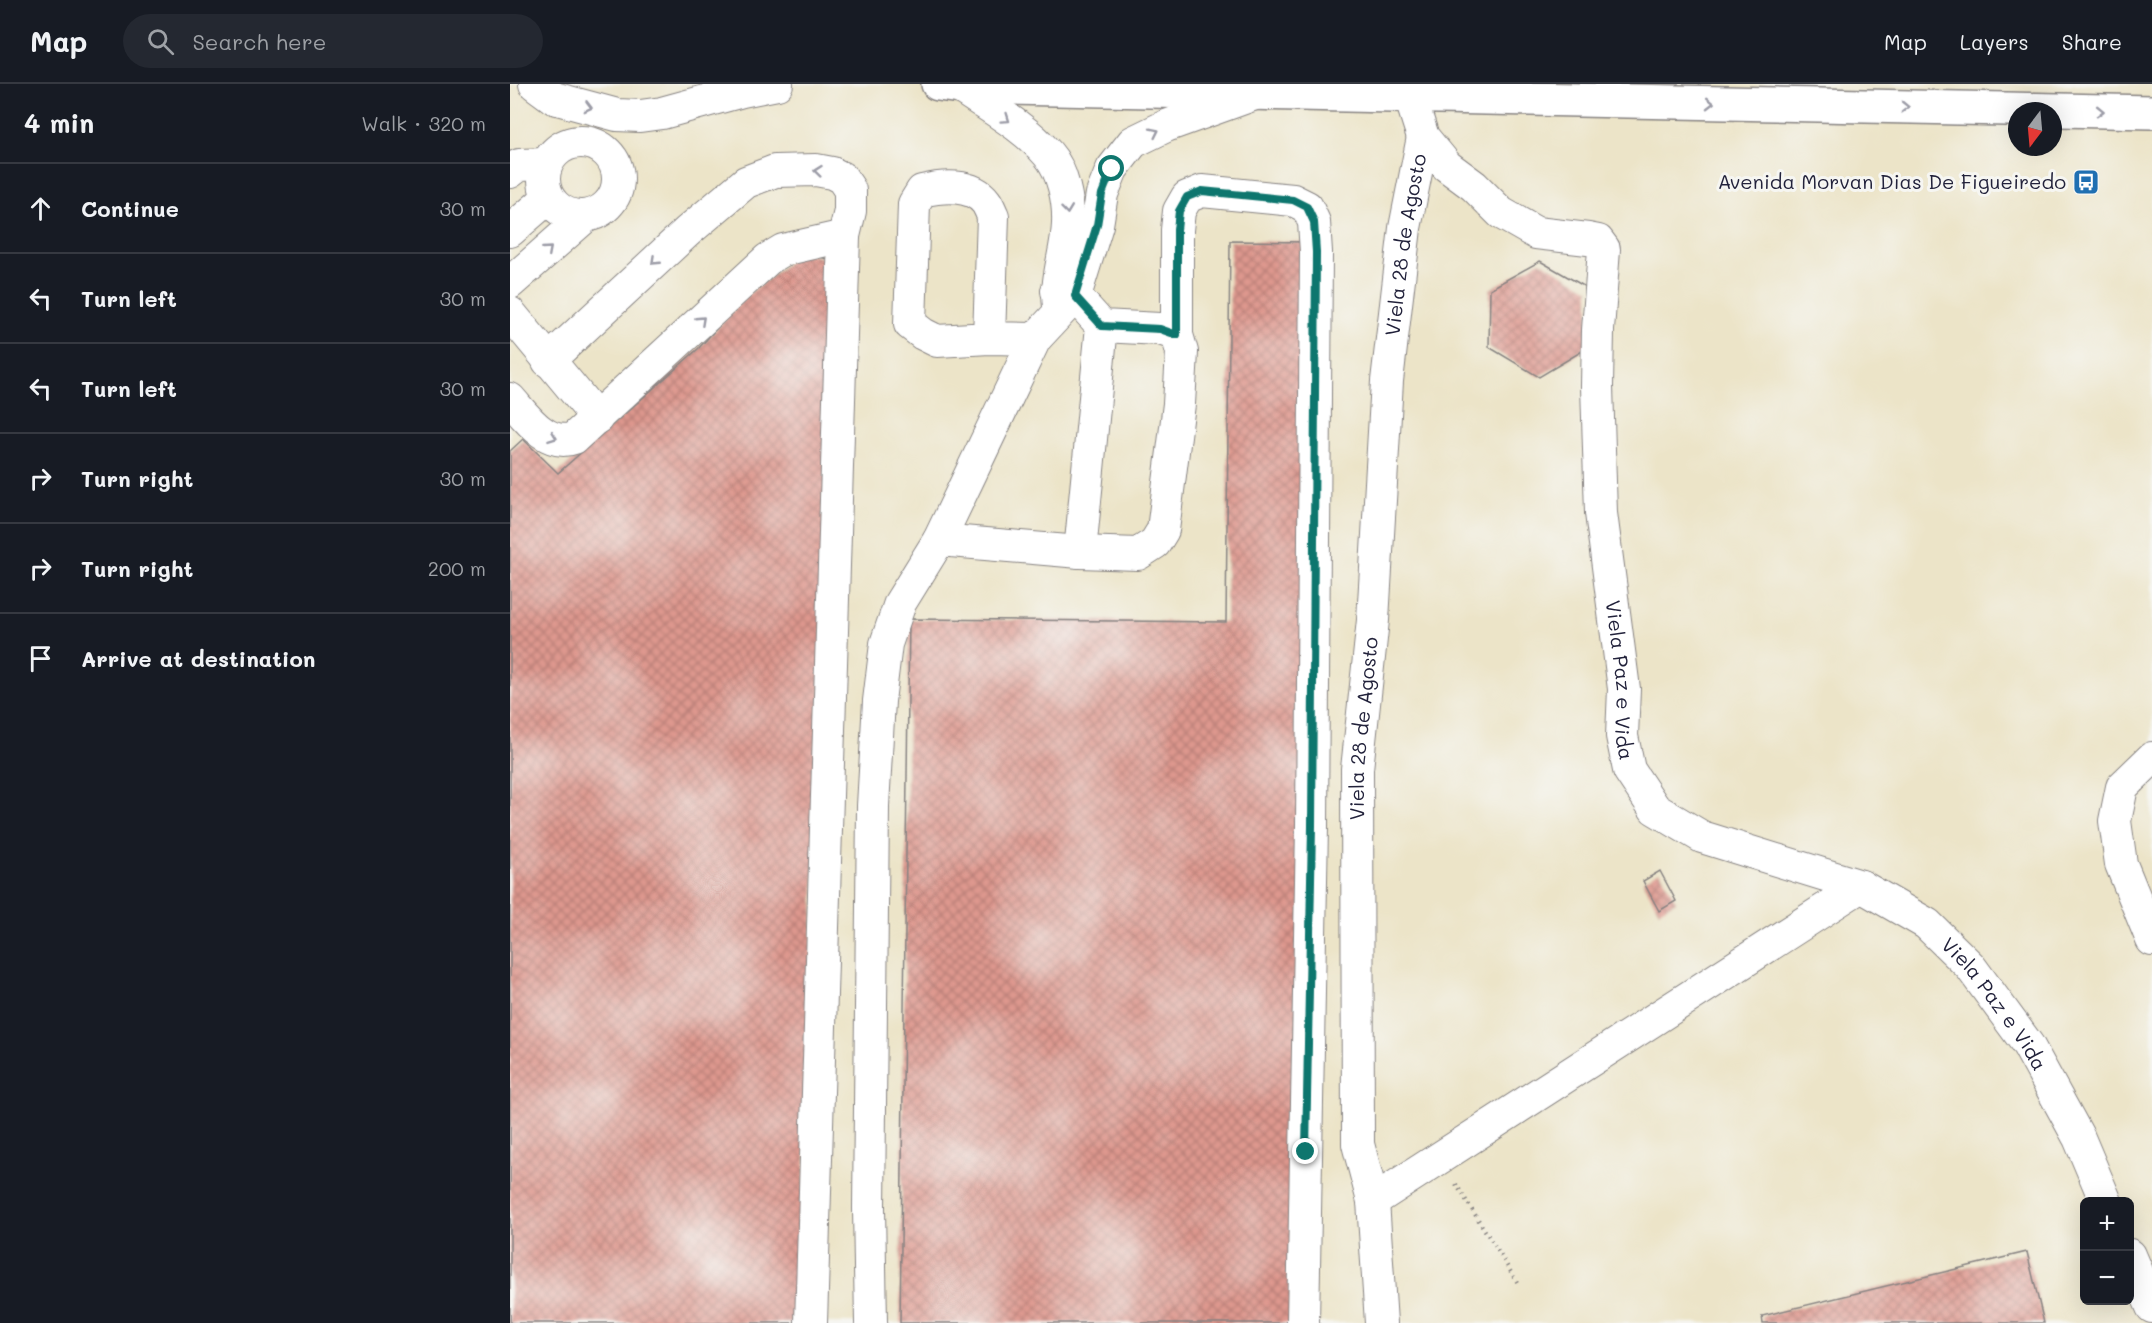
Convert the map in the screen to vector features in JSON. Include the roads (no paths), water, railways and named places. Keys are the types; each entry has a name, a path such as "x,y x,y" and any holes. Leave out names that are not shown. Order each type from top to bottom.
{"highway":[{"path":"949,85 2152,112"}],"street":[{"path":"530,160 579,142 593,144 607,151 618,173 618,189 608,206 596,214 574,216 561,211 549,198 543,179 530,160 545,91 617,115 640,116 662,113 777,84"},
{"path":"949,85 1036,142 1050,155 1061,175 1068,222 1064,300"},
{"path":"871,1323 869,1208 873,806 879,700 886,644 900,603 939,540 1035,339 1064,300 1097,225 1102,194 1112,169 1133,142 1166,126 1259,93"},
{"name":"Viela Paz e Vida","path":"1410,96 1423,137 1447,166 1474,186 1501,213 1536,233 1598,241 1604,249 1598,330 1597,386 1601,513 1624,689 1622,736 1629,770 1655,809 1702,837 1861,886 1927,924 1970,966 2028,1045 2079,1138 2104,1197"},
{"path":"615,164 623,142 640,116"},
{"name":"Viela 28 de Agosto","path":"1381,1323 1372,1201 1358,1144 1357,769 1373,620 1387,381 1405,228 1423,137"},
{"path":"548,361 688,231 746,182 775,171 816,170 832,173 842,178 850,190 850,211 844,236 811,1323"},
{"path":"989,338 993,216 986,202 972,190 938,187 922,191 914,204 910,324 937,341 989,338 1035,339"},
{"path":"939,540 1080,552 1138,554 1155,543 1163,530 1179,404 1182,352 1177,335 1179,211 1187,197 1202,191 1293,200 1307,207 1314,222 1316,252 1312,826 1303,1323"},
{"path":"510,231 549,198"},
{"path":"510,283 586,216"},
{"path":"510,399 533,425 545,434 558,440 568,441 597,418 768,259 783,250 844,236"},
{"path":"1064,300 1102,326 1160,329 1177,335"},
{"path":"510,313 597,418"},
{"path":"1080,552 1102,326"},
{"path":"2152,758 2122,787 2115,821 2121,864 2152,940"},
{"path":"1372,1201 1861,886"},
{"path":"2134,1264 2152,1307"}],"place":[{"name":"Avenida Morvan Dias De Figueiredo","path":"2086,182"}]}
